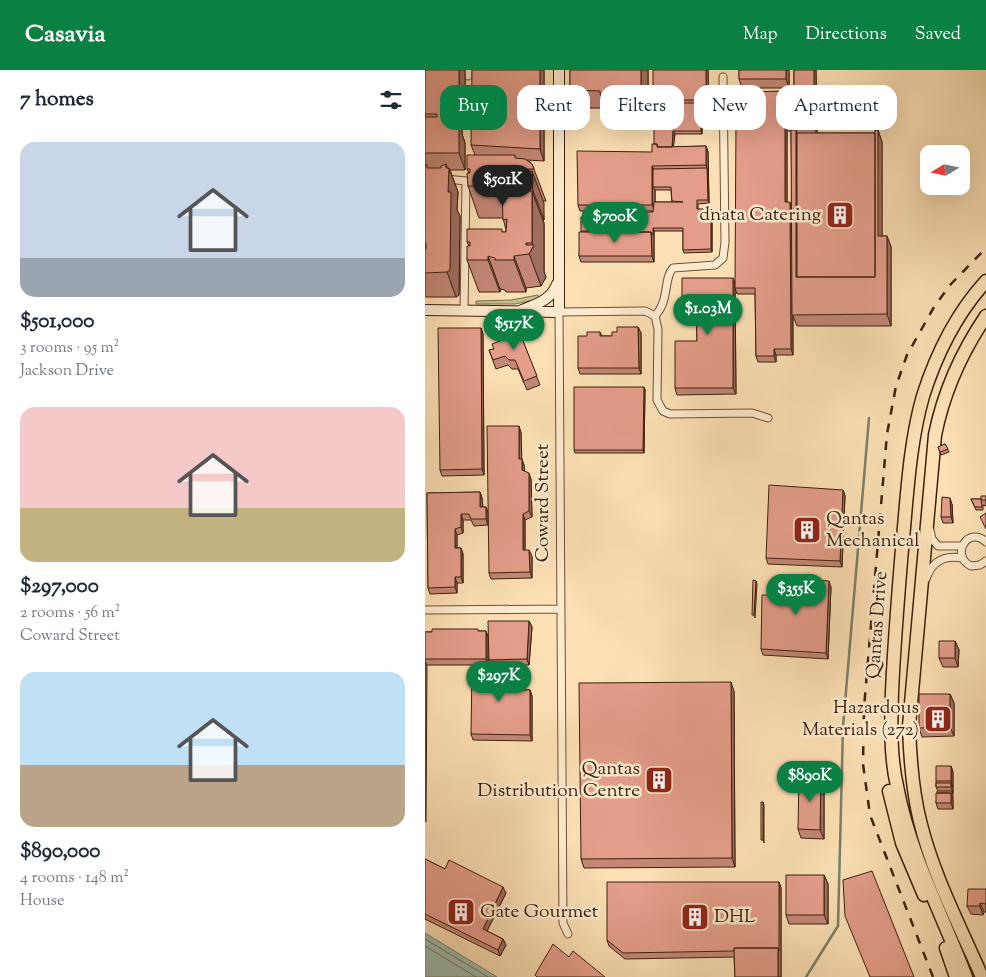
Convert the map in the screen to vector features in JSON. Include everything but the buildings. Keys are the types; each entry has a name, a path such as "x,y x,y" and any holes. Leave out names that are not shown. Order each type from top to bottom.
{"highway":[{"name":"Qantas Drive","path":"966,977 904,819 892,758 892,700 894,649 906,501 921,408 934,367 946,342 968,305 986,281"},
{"name":"Qantas Drive","path":"982,977 955,914 920,822 910,764 909,726 935,435 941,402 967,344 986,316"},
{"path":"892,700 886,750 886,776 892,809 902,843 956,977"},
{"path":"955,914 986,976"}],"main road":[{"name":"Coward Street","path":"559,70 559,312"},
{"path":"518,312 551,296 559,278"},
{"path":"425,310 559,312"}],"street":[{"path":"655,316 664,305 671,270 677,267 715,266 719,263 724,252 723,77"},
{"path":"438,179 465,181 465,311"},
{"path":"559,312 645,311 655,316"},
{"name":"Coward Street","path":"559,312 563,923 568,934"},
{"path":"655,316 658,330 657,400 663,411 670,414 753,413 768,418"},
{"path":"929,512 932,539 937,546 961,546 970,537 978,537 986,541"},
{"path":"961,546 962,558 968,564 974,566 986,562"},
{"path":"921,599 928,574 935,563 949,557 962,558"},
{"path":"425,610 561,609"}],"green space":[{"path":"538,295 539,299 515,304 476,304 476,301 511,300"}],"water":[{"path":"425,933 497,977 425,977"}],"waterway":[{"path":"806,977 838,926 843,727 869,418"}],"railway":[{"path":"933,977 870,815 863,764 864,708 887,434 896,386 907,355 934,307 951,284 986,248"}],"place":[{"name":"dnata Catering","path":"840,215"},
{"name":"Qantas Mechanical","path":"807,530"},
{"name":"Hazardous Materials (272)","path":"938,719"},
{"name":"Qantas Distribution Centre","path":"659,780"},
{"name":"Gate Gourmet","path":"461,912"},
{"name":"DHL","path":"695,917"}]}
